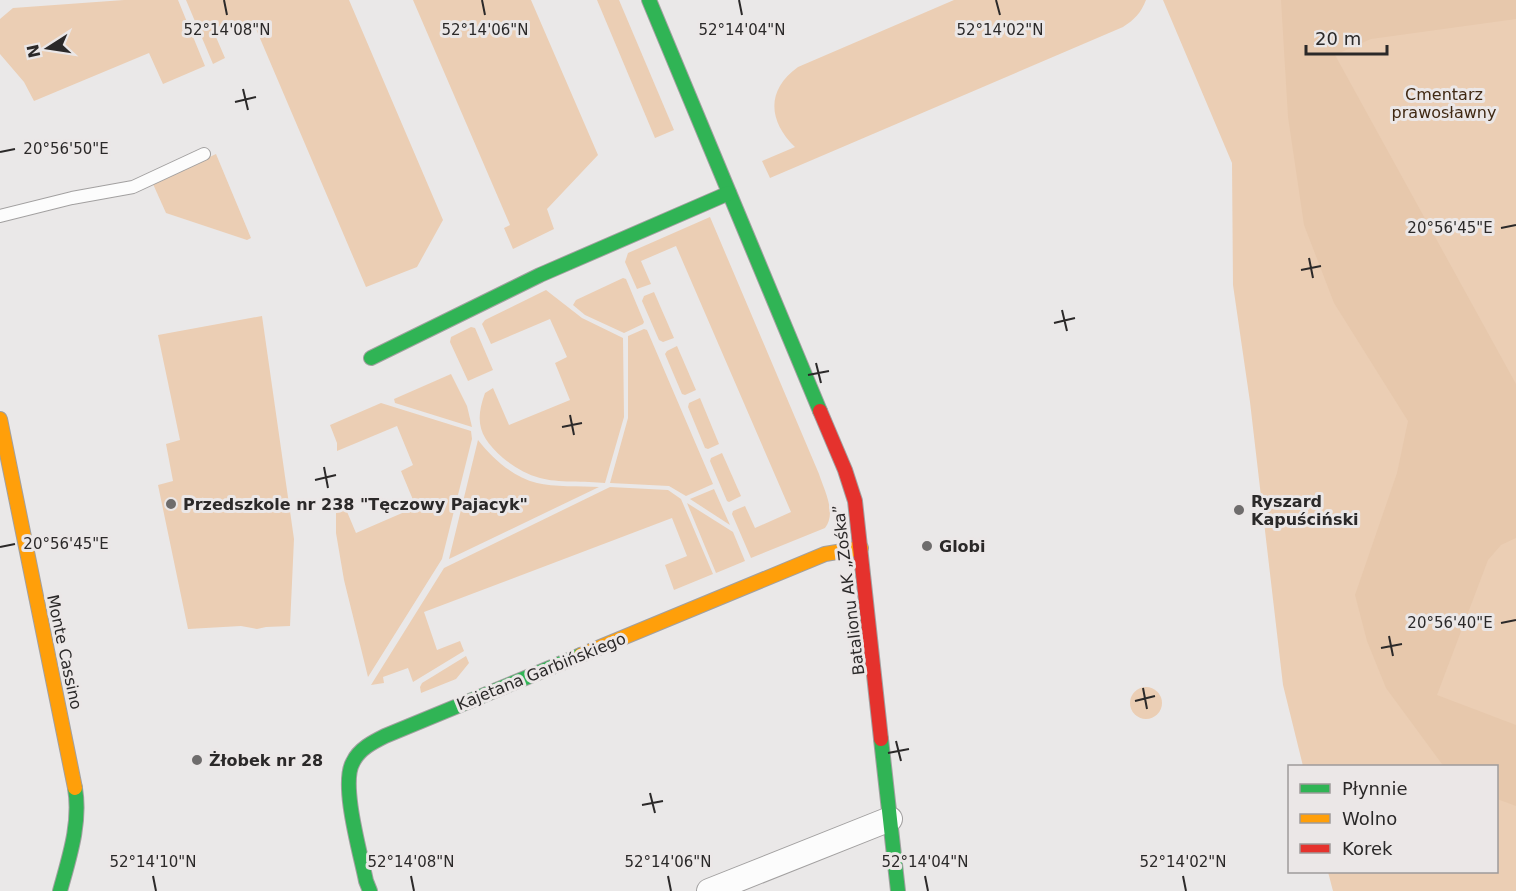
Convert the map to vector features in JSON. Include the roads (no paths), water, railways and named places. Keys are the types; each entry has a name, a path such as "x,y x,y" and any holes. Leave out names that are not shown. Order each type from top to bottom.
{"street":[{"name":"Batalionu AK „Zośka”","path":"649,0 845,470 855,501 898,891"},
{"path":"371,358 540,275 729,193"},
{"name":"Monte Cassino","path":"0,419 77,800 74,841 60,891"},
{"name":"Kajetana Garbińskiego","path":"370,891 366,881 350,796 349,770 362,748 385,736 825,554 861,548"},
{"path":"709,891 890,819"}],"lane":[{"path":"0,216 72,198 133,187 204,154"}],"place":[{"name":"Przedszkole nr 238 \"Tęczowy Pajacyk\"","path":"171,504"},
{"name":"Ryszard Kapuściński","path":"1239,510"},
{"name":"Globi","path":"927,546"},
{"name":"Żłobek nr 28","path":"197,760"}],"park label":[{"name":"Cmentarz prawosławny","path":"1444,103"}]}
